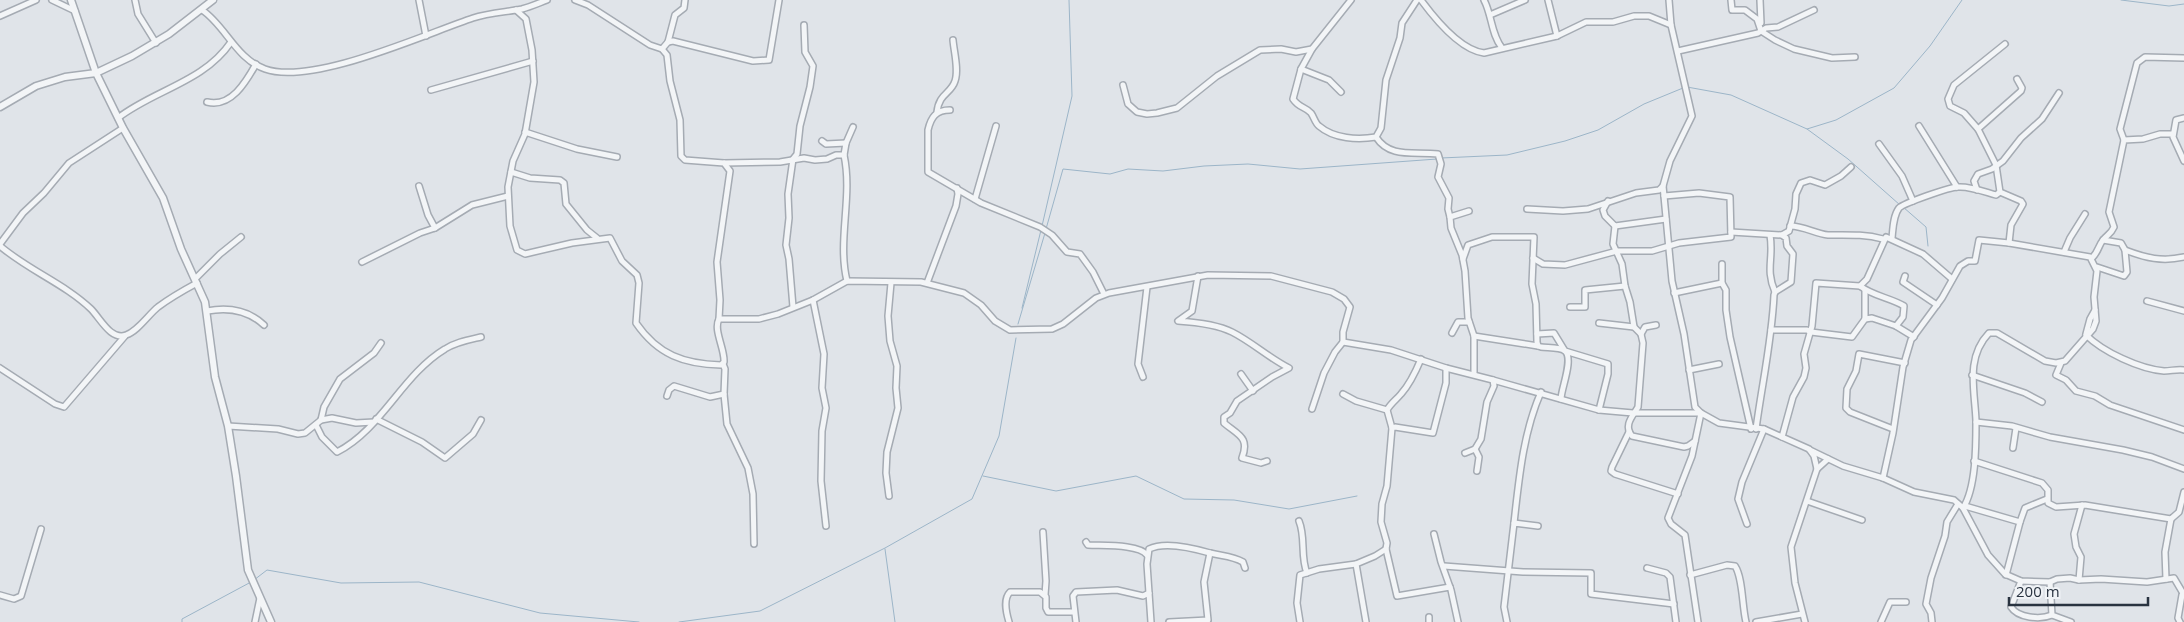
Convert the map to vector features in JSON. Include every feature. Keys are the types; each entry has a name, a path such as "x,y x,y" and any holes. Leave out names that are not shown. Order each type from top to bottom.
{"street":[{"path":"0,16 36,0"},
{"path":"52,0 75,11"},
{"path":"71,0 96,73 123,128 163,198 206,311 215,376 228,426 246,558 260,598 271,622"},
{"path":"134,0 138,14 156,43"},
{"path":"0,107 36,86 65,77 96,73 156,43 213,0"},
{"path":"418,0 426,36"},
{"path":"202,10 213,19 231,42 256,64 266,70 277,72 316,70 426,36 475,17 516,10 547,0"},
{"path":"662,49 668,42 675,15 684,8 685,0"},
{"path":"668,42 682,42 753,61 769,60 779,0"},
{"path":"1351,0 1312,49 1301,69 1293,99 1298,106 1310,111 1317,125 1328,133 1364,139 1376,137"},
{"path":"1376,137 1381,128 1387,76 1400,38 1402,24 1417,0"},
{"path":"1421,0 1451,35 1476,52 1488,53 1502,48 1557,36 1586,22 1612,22 1634,16 1649,16 1671,26"},
{"path":"1484,0 1490,14 1496,41 1502,48"},
{"path":"1490,14 1525,0"},
{"path":"1548,0 1557,36"},
{"path":"1669,0 1671,26 1692,116 1670,161 1664,186 1664,196 1674,293 1684,334 1694,402 1701,413 1719,423 1764,429 1843,466 1882,478 1914,492 1945,497 1964,507 2020,522"},
{"path":"1731,0 1732,10 1745,10 1755,16 1761,28 1775,40 1812,54 1832,58 1855,57"},
{"path":"1760,0 1761,28"},
{"path":"578,1 588,5 650,45 662,49 667,56 670,81 680,120 681,156 685,160 724,164 780,162 792,159 815,160 844,155"},
{"path":"516,10 526,19 533,61 534,82 525,132 512,160 508,196 510,226 517,250 525,254 597,238 610,238 622,261 637,275 639,283 636,323 653,342 665,353 689,362 723,364"},
{"path":"1678,51 1724,42 1761,28 1778,27 1814,10"},
{"path":"793,308 786,245 789,227 788,194 792,159 797,154 800,126 810,87 813,66 805,52 804,25"},
{"path":"953,40 956,79 953,86 940,99 937,112 933,116 928,130 929,152 927,169 931,175 975,199 1042,228 1066,252 1080,254 1104,294"},
{"path":"118,118 130,108 176,87 207,67 225,51 231,42"},
{"path":"2000,192 1996,165 1978,129 1964,113 1948,103 1952,88 2005,44"},
{"path":"1123,85 1128,104 1137,112 1157,113 1177,108 1217,76 1260,50 1281,49 1296,52 1312,49"},
{"path":"2092,258 2114,227 2109,212 2124,140 2120,129 2137,63 2145,57 2184,58"},
{"path":"431,90 533,61"},
{"path":"207,102 214,104 231,98 256,64"},
{"path":"1301,69 1329,80 1341,92"},
{"path":"1978,129 2021,91 2022,88 2017,79"},
{"path":"1977,190 1974,181 1978,174 1992,169 2003,161 2021,138 2042,119 2060,93"},
{"path":"937,112 950,110"},
{"path":"2184,118 2176,120 2173,134 2184,161"},
{"path":"975,199 996,126"},
{"path":"1919,126 1957,187"},
{"path":"123,128 69,163 44,193 23,212 0,245 32,269 65,288 90,309 111,331 119,336 126,336"},
{"path":"847,281 844,271 843,250 848,175 844,155 846,143 853,128"},
{"path":"525,132 577,149 617,157"},
{"path":"2124,140 2143,139 2160,134 2173,134"},
{"path":"1376,137 1382,146 1391,151 1438,154 1441,164 1438,177 1449,198 1448,209 1451,228 1462,259 1469,322 1474,336 1474,374"},
{"path":"822,141 826,144 846,143"},
{"path":"1879,144 1902,176 1914,201"},
{"path":"724,164 730,171 717,262 720,300 717,323 725,355 723,364 725,368 724,394 727,424 748,468 753,494 754,544"},
{"path":"1731,232 1782,235 1789,231 1795,209 1796,194 1801,183 1810,180 1825,184 1841,176 1851,167"},
{"path":"511,172 530,178 560,180 564,183 566,204 587,230 597,238"},
{"path":"419,186 428,215 435,228"},
{"path":"1527,209 1563,212 1588,209 1608,201 1659,190 1664,186"},
{"path":"1892,238 1895,217 1900,207 1914,201 1957,187 1996,195 2000,192"},
{"path":"927,283 956,206 957,188"},
{"path":"2000,192 2021,201 2023,204 2011,225 2009,242"},
{"path":"1533,258 1543,264 1565,265 1618,251 1652,251 1668,246 1731,237 1730,197 1699,193 1664,196"},
{"path":"362,262 420,233 435,228 472,205 508,196"},
{"path":"1608,201 1603,210 1605,216 1615,226"},
{"path":"1450,217 1469,211"},
{"path":"2064,252 2085,214"},
{"path":"1615,226 1666,219"},
{"path":"1615,226 1613,244 1618,251 1622,264 1634,327 1641,334 1643,343 1638,407 1633,413 1629,424 1629,432 1611,471 1678,494"},
{"path":"1790,226 1802,226 1827,235 1865,235 1883,240"},
{"path":"0,234 6,237"},
{"path":"1753,429 1771,330 1775,292 1769,279 1772,251 1770,235"},
{"path":"1775,292 1791,282 1793,254 1787,246 1786,238 1782,235"},
{"path":"1462,259 1466,248 1492,237 1532,236 1536,239 1532,284 1538,346"},
{"path":"0,368 55,404 64,407 126,336 157,308 196,281 220,254 240,237"},
{"path":"1860,286 1867,279 1886,237 1892,238 1922,254 1952,279"},
{"path":"1882,478 1905,363 1914,337 1937,305 1960,266 1968,261 1975,260 1980,239 2009,242 2092,258"},
{"path":"2096,268 2124,276 2127,272 2125,250 2121,244 2103,240"},
{"path":"2125,250 2160,260 2184,257"},
{"path":"2092,258 2096,268 2096,321 2093,329 2061,363 2056,375 2066,380 2076,391 2095,396 2110,405 2160,420 2184,430"},
{"path":"1722,264 1722,283 1726,290 1726,310 1730,337 1753,429"},
{"path":"719,319 759,319 814,300 847,281 927,283 964,293 981,304 995,321 1003,327 1016,331 1057,328 1104,294 1198,276 1278,276 1332,292 1344,299 1350,307 1343,332 1343,342 1335,352 1324,373 1312,409"},
{"path":"1198,276 1192,311 1178,322 1219,327 1233,332 1276,362 1289,368 1272,377 1237,401 1230,413 1224,417 1224,424 1244,438 1245,446 1242,458 1262,463 1267,461"},
{"path":"1905,276 1904,282 1937,305"},
{"path":"889,496 886,473 888,452 898,408 896,366 890,341 888,316 891,283"},
{"path":"1674,293 1722,283"},
{"path":"1782,437 1793,397 1804,377 1805,345 1811,332 1816,283 1860,286 1865,290 1893,300 1904,306 1903,316 1896,326"},
{"path":"1570,307 1585,307 1585,290 1625,286"},
{"path":"1143,377 1138,364 1147,287"},
{"path":"1771,330 1807,330 1852,337 1865,319 1865,290"},
{"path":"814,300 824,354 822,388 826,408 822,431 821,481 826,526"},
{"path":"2147,301 2184,311"},
{"path":"206,311 217,309 238,311 253,315 264,325"},
{"path":"1865,319 1872,318 1896,326 1914,337"},
{"path":"1452,333 1458,322 1469,322"},
{"path":"1599,323 1634,327"},
{"path":"1641,334 1645,326 1656,325"},
{"path":"1964,507 1968,500 1974,461 1976,422 1972,375 1982,343 1990,333 1994,332 2045,361 2061,363"},
{"path":"1537,334 1554,334 1567,355 1567,374 1561,391 1561,399"},
{"path":"2086,335 2094,343 2134,364 2165,371 2184,370"},
{"path":"1474,336 1565,351 1608,364 1608,374 1600,410"},
{"path":"316,425 322,437 337,452 351,445 420,370 444,349 462,340 481,337"},
{"path":"1343,342 1391,350 1421,358 1446,368 1541,392 1600,410 1633,413 1701,413"},
{"path":"228,426 278,429 298,434 305,433 321,420 324,407 340,380 374,353 381,343"},
{"path":"1893,429 1850,412 1846,408 1847,389 1856,371 1859,354 1905,363"},
{"path":"1387,410 1409,383 1421,358"},
{"path":"1689,370 1719,364"},
{"path":"1392,428 1433,433 1446,383 1446,368"},
{"path":"1241,374 1253,391"},
{"path":"1972,375 2025,393 2042,402"},
{"path":"1465,453 1476,449 1481,440 1487,402 1494,386 1493,380"},
{"path":"667,396 669,390 674,386 710,397 724,394"},
{"path":"1507,622 1504,607 1521,464 1530,422 1541,392"},
{"path":"1343,394 1356,401 1387,410"},
{"path":"1387,410 1392,428 1387,486 1382,510 1382,525 1397,596 1450,587"},
{"path":"1698,622 1685,535 1668,521 1692,456 1701,413"},
{"path":"321,420 332,418 356,423 375,420 422,442 445,458 472,434 481,420"},
{"path":"1976,422 1996,423 2050,437 2152,457 2184,469"},
{"path":"2013,448 2016,428"},
{"path":"1747,524 1738,498 1742,482 1764,429"},
{"path":"1629,432 1632,436 1684,447 1695,441"},
{"path":"1476,449 1479,457 1477,471"},
{"path":"1805,622 1795,583 1790,546 1808,501 1817,469 1814,456 1809,449"},
{"path":"1817,469 1828,459"},
{"path":"1974,461 2042,482 2048,490 2047,499 2050,506 2082,505 2171,519 2181,513 2184,492"},
{"path":"2006,575 2025,508 2047,499"},
{"path":"1808,501 1862,520"},
{"path":"1932,622 1931,614 1926,604 1931,578 1945,536 1947,522 1958,504"},
{"path":"2079,580 2081,558 2076,547 2074,534 2082,505"},
{"path":"1964,507 1988,555 2006,575 2021,581 2050,582 2070,578 2079,580 2101,579 2147,582 2176,579 2183,595 2178,618 2180,622"},
{"path":"2166,579 2165,552 2171,519"},
{"path":"1299,521 1303,534 1302,555 1307,573"},
{"path":"1514,523 1538,526"},
{"path":"0,595 14,599 21,596 41,529"},
{"path":"1043,532 1046,608 1048,612 1074,612"},
{"path":"1434,534 1458,622"},
{"path":"1086,542 1088,545 1120,546 1137,549 1144,552 1147,556"},
{"path":"1151,622 1147,556 1149,549 1156,546 1182,546 1236,558 1244,562 1245,568"},
{"path":"1300,622 1297,603 1300,575 1319,568 1356,564 1376,556 1386,549"},
{"path":"1169,622 1208,620 1204,582 1210,553"},
{"path":"1356,564 1366,622"},
{"path":"1690,575 1727,565 1735,566 1742,590 1741,603 1746,622"},
{"path":"1444,566 1523,572 1591,573 1591,594 1674,604"},
{"path":"1647,568 1666,573 1670,577 1676,622"},
{"path":"2021,581 2012,605 2012,609 2016,613 2071,622"},
{"path":"2048,618 2050,582"},
{"path":"1076,622 1074,596 1078,591 1117,590 1143,596 1149,593"},
{"path":"1009,622 1006,607 1008,593 1032,591 1045,595"},
{"path":"254,622 260,598"},
{"path":"1881,622 1890,602 1906,602"},
{"path":"1756,622 1802,614"}],"waterway":[{"path":"1042,226 1072,96 1069,0"},
{"path":"1687,87 1731,95 1807,129 1836,120 1894,88 1930,46 1962,0"},
{"path":"2121,0 2169,6 2184,4"},
{"path":"1441,158 1507,155 1565,141 1598,130 1644,104 1683,88"},
{"path":"1807,129 1848,159 1900,205"},
{"path":"1046,229 1063,169 1110,174 1128,169 1163,171 1204,166 1248,164 1300,169 1437,159"},
{"path":"1903,207 1926,227 1928,246"},
{"path":"1022,308 1041,230"},
{"path":"1018,324 1045,233"},
{"path":"679,622 760,611 885,548 972,499 999,436 1016,338"},
{"path":"983,476 1056,491 1136,476 1184,499 1234,500 1289,509 1357,496"},
{"path":"885,549 895,622"},
{"path":"254,580 267,570 341,583 419,582 540,613 639,622"},
{"path":"182,622 182,619 251,582"}]}
